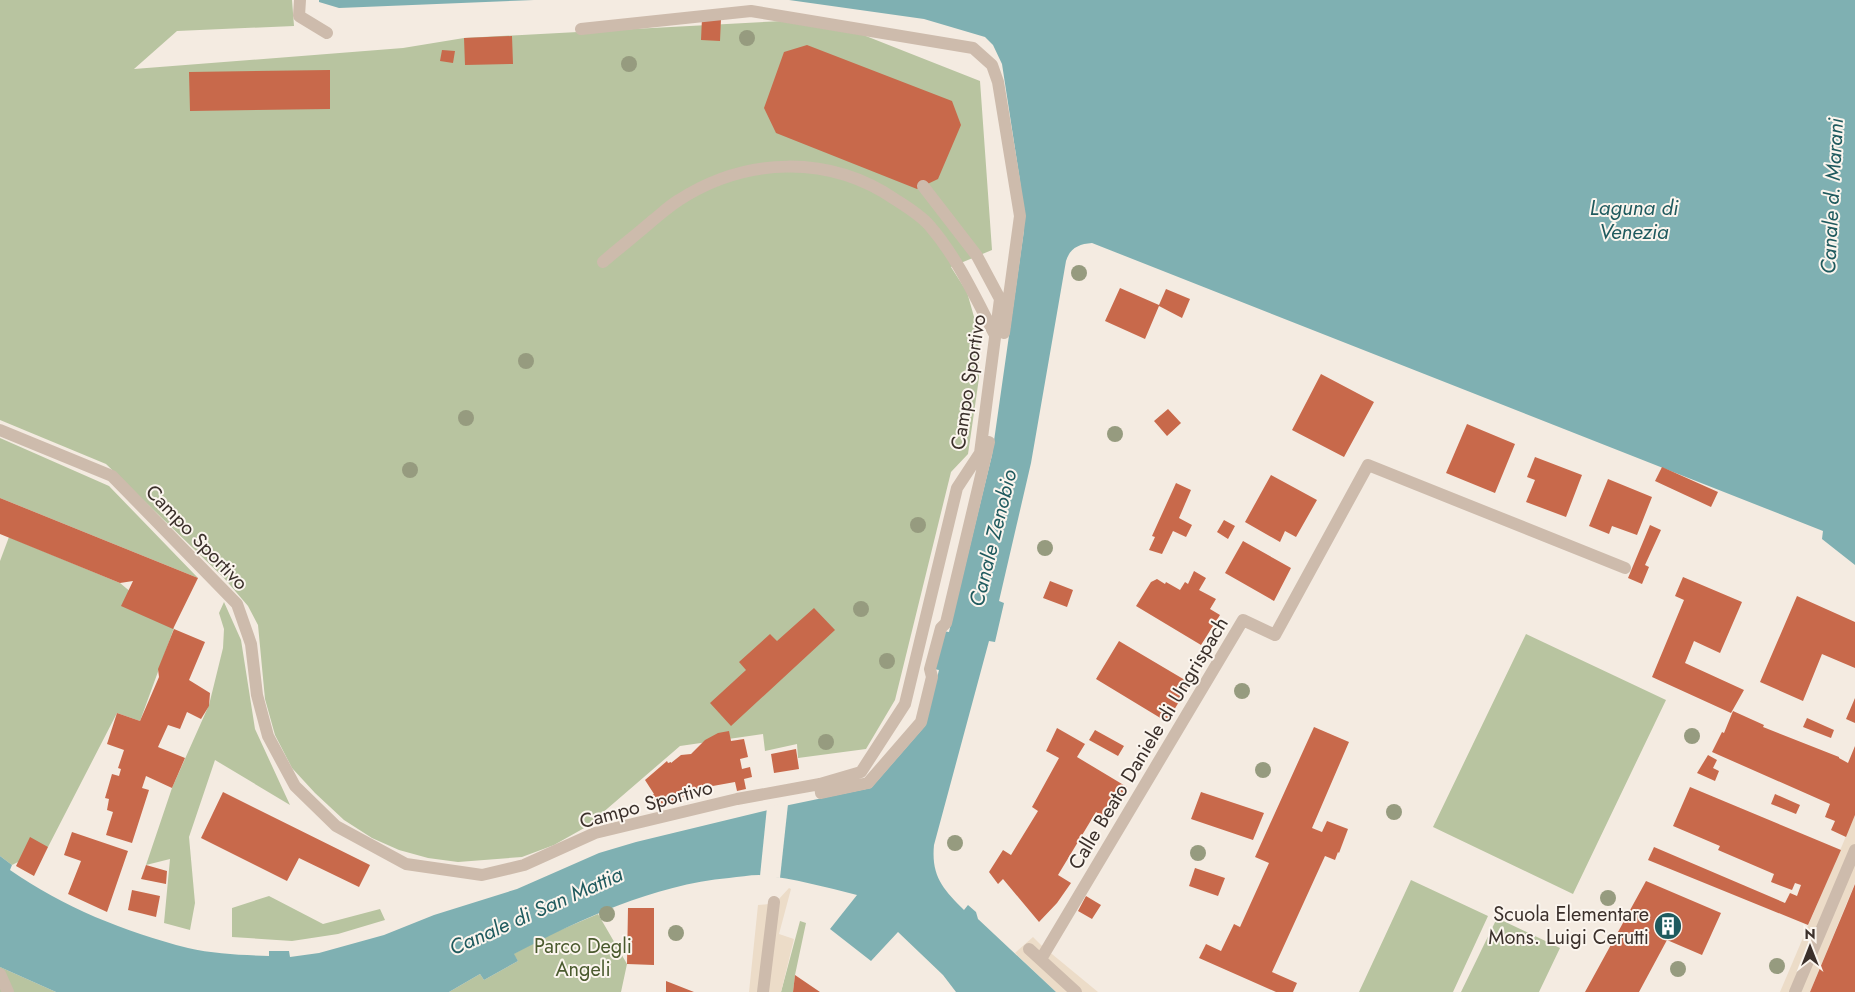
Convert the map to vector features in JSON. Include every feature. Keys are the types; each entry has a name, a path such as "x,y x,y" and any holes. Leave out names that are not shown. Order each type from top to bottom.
{"street":[{"path":"300,0 299,16 327,33"},
{"path":"581,29 751,11 973,48 992,65 998,82 1020,216 988,454 946,623 941,628 930,668 932,677 921,722 868,783 821,793 820,784"},
{"path":"603,262 678,200 700,188 754,170 803,166 824,169 871,184 912,210 928,224 958,264 995,335"},
{"name":"Campo Sportivo","path":"0,430 112,476 237,604 251,644 257,695 268,736 295,786 336,826 406,864 482,875 524,865 595,834 737,799 773,798 861,772 905,704 957,488 980,453 1000,298 977,256 923,186"},
{"name":"Calle Beato Daniele di Ungrispach","path":"1041,959 1243,620 1275,635 1368,464 1625,568"},
{"path":"1795,992 1855,850"},
{"path":"763,992 774,902"},
{"path":"1029,949 1073,991"},
{"path":"0,974 8,992"}],"green space":[{"path":"0,0 292,0 294,26 177,31 134,69 403,48 464,38 783,21 843,27 980,81 992,250 951,267 967,292 978,331 979,378 968,454 951,472 895,700 866,749 798,758 797,744 765,751 763,734 680,746 586,827 554,845 522,857 458,862 428,858 399,850 372,838 344,820 292,768 275,735 265,699 258,625 248,606 224,578 106,464 0,420"},
{"path":"0,438 109,486 198,578 0,498"},
{"path":"9,537 120,583 174,628 140,721 117,713 48,847 12,865 0,856 0,561"},
{"path":"224,602 241,640 255,729 290,805 215,760 189,837 195,903 190,930 164,923 170,859 146,865 172,788 209,705 223,648 224,629 219,613"},
{"path":"1526,634 1666,700 1573,894 1433,827"},
{"path":"1411,880 1488,916 1453,992 1359,992"},
{"path":"269,896 323,924 380,909 385,920 338,934 292,941 232,937 232,908"},
{"name":"Parco Degli Angeli","path":"598,914 627,964 621,992 449,992 480,974 484,980 518,961 513,954 551,934"},
{"path":"1497,918 1560,948 1539,992 1461,992"},
{"path":"800,921 806,923 793,992 781,992"},
{"path":"0,967 56,992 0,992"}],"shaded area":[{"path":"1855,815 1855,883 1810,992 1780,992"},
{"path":"789,888 791,889 779,934 794,939 781,992 749,992 758,905 769,904 778,900"},
{"path":"1033,937 1098,992 1056,992 1015,953"}],"water":[{"path":"319,0 534,0 339,8 319,2"},
{"name":"Laguna di Venezia","path":"789,0 1855,0 1855,565 1822,539 1823,531 1092,243 1083,244 1076,247 1070,253 1066,261 1031,463 999,601 1004,603 995,642 989,641 934,845 934,865 944,888 964,910 968,905 976,912 978,919 1056,992 956,992 943,975 898,932 871,961 830,929 857,895 821,886 759,875 701,882 673,888 591,916 514,954 518,961 484,980 480,974 449,992 56,992 0,967 0,856 12,865 10,870 51,896 95,917 164,942 198,950 228,954 269,956 269,951 289,951 290,957 319,953 384,935 434,915 517,889 599,853 636,842 789,805 871,788 925,726 939,670 934,669 942,631 949,632 992,455 1024,230 1020,181 1002,64 993,45 985,37 924,19"}],"pier":[{"path":"788,804 780,878 760,876 767,807"}],"building":[{"path":"702,18 721,19 720,41 701,40"},
{"path":"512,36 513,64 465,65 464,38"},
{"path":"807,45 952,101 961,125 938,179 917,189 776,133 764,108 784,52"},
{"path":"442,50 455,51 453,63 440,61"},
{"path":"330,70 330,109 190,111 189,72"},
{"path":"1120,288 1159,305 1166,289 1190,299 1182,318 1159,306 1145,339 1105,321"},
{"path":"1321,374 1374,402 1344,457 1292,430"},
{"path":"1168,409 1181,423 1167,436 1154,421"},
{"path":"1467,424 1515,444 1495,493 1446,473"},
{"path":"1535,457 1582,475 1566,517 1526,502 1535,480 1527,477"},
{"path":"1662,467 1718,492 1711,507 1655,481"},
{"path":"1271,475 1317,500 1296,537 1285,531 1280,542 1245,522"},
{"path":"1608,479 1652,497 1637,535 1612,526 1609,534 1589,526"},
{"path":"1176,483 1191,490 1179,518 1192,525 1186,537 1173,531 1162,554 1149,550 1155,537 1152,536"},
{"path":"0,498 198,578 173,629 121,606 133,581 120,583 0,534"},
{"path":"1224,520 1235,526 1228,539 1217,532"},
{"path":"1650,525 1661,530 1645,565 1649,567 1642,584 1628,578"},
{"path":"1243,541 1291,568 1274,601 1225,573"},
{"path":"1194,571 1206,578 1199,590 1216,599 1210,609 1220,615 1201,645 1136,606 1151,582 1157,579 1180,590 1185,582 1188,584"},
{"path":"1683,577 1742,602 1720,653 1694,641 1685,663 1744,690 1731,713 1652,677 1684,600 1675,596"},
{"path":"1050,581 1073,590 1067,607 1043,598"},
{"path":"1797,596 1855,622 1855,668 1822,654 1803,701 1760,682"},
{"path":"814,608 835,630 731,726 710,703 746,670 739,662 770,634 777,641"},
{"path":"174,629 205,642 189,680 210,693 209,706 201,719 187,712 180,729 168,725 158,747 185,758 172,788 146,776 142,788 149,790 132,843 106,835 113,812 107,810 109,799 105,798 112,774 119,776 121,769 118,768 124,750 107,744 117,713 140,721 159,677 158,669"},
{"path":"1119,641 1190,683 1167,722 1096,679"},
{"path":"1855,698 1855,723 1846,719"},
{"path":"1733,711 1764,725 1763,727 1839,757 1848,763 1855,746 1855,815 1846,837 1831,830 1835,821 1825,817 1830,804 1712,752 1722,732 1724,733"},
{"path":"1807,718 1834,730 1831,738 1803,727"},
{"path":"1314,727 1349,742 1312,828 1322,832 1327,821 1348,829 1335,860 1325,856 1272,972 1297,983 1293,992 1276,992 1199,958 1206,944 1221,951 1234,924 1240,927 1269,863 1255,857"},
{"path":"1057,728 1085,744 1077,757 1127,787 1108,819 1096,812 1058,875 1071,883 1057,903 1039,922 1003,879 998,884 989,872 1003,850 1011,855 1038,811 1032,807 1059,758 1046,751"},
{"path":"1095,730 1124,746 1118,756 1089,740"},
{"path":"729,731 731,741 744,739 748,757 740,759 742,769 750,767 752,777 744,779 746,789 737,791 735,782 685,791 687,796 680,797 680,800 654,806 652,795 654,794 645,780 667,761 671,763 681,755 691,754 705,740 718,733"},
{"path":"796,749 799,769 774,773 771,754"},
{"path":"1708,755 1717,760 1713,768 1719,771 1715,781 1697,773"},
{"path":"1690,787 1841,850 1808,925 1648,860 1654,847 1785,903 1790,893 1797,896 1801,885 1795,883 1792,890 1771,882 1774,874 1718,850 1720,846 1673,826"},
{"path":"223,792 370,865 359,887 299,858 287,881 201,838"},
{"path":"1201,792 1264,813 1253,840 1191,819"},
{"path":"1775,794 1800,805 1796,814 1771,804"},
{"path":"72,832 128,851 107,912 68,894 81,861 64,855"},
{"path":"30,837 48,847 34,876 16,866"},
{"path":"146,865 167,871 166,884 141,879"},
{"path":"1195,868 1225,878 1218,896 1189,886"},
{"name":"Scuola Elementare Mons. Luigi Cerutti","path":"1646,881 1721,913 1702,955 1667,940 1639,992 1585,992"},
{"path":"1855,884 1855,992 1810,992 1846,906"},
{"path":"132,890 160,896 156,917 128,910"},
{"path":"1086,896 1101,905 1092,919 1078,911"},
{"path":"628,908 654,908 654,965 627,964"},
{"path":"795,975 820,992 793,992"},
{"path":"666,981 694,992 666,992"}],"place":[{"name":"Scuola Elementare Mons. Luigi Cerutti","path":"1668,926"}],"water label":[{"name":"Canale d. Marani","path":"1832,196"},
{"name":"Canale Zenobio","path":"993,538"},
{"name":"Canale di San Mattia","path":"536,911"}]}
